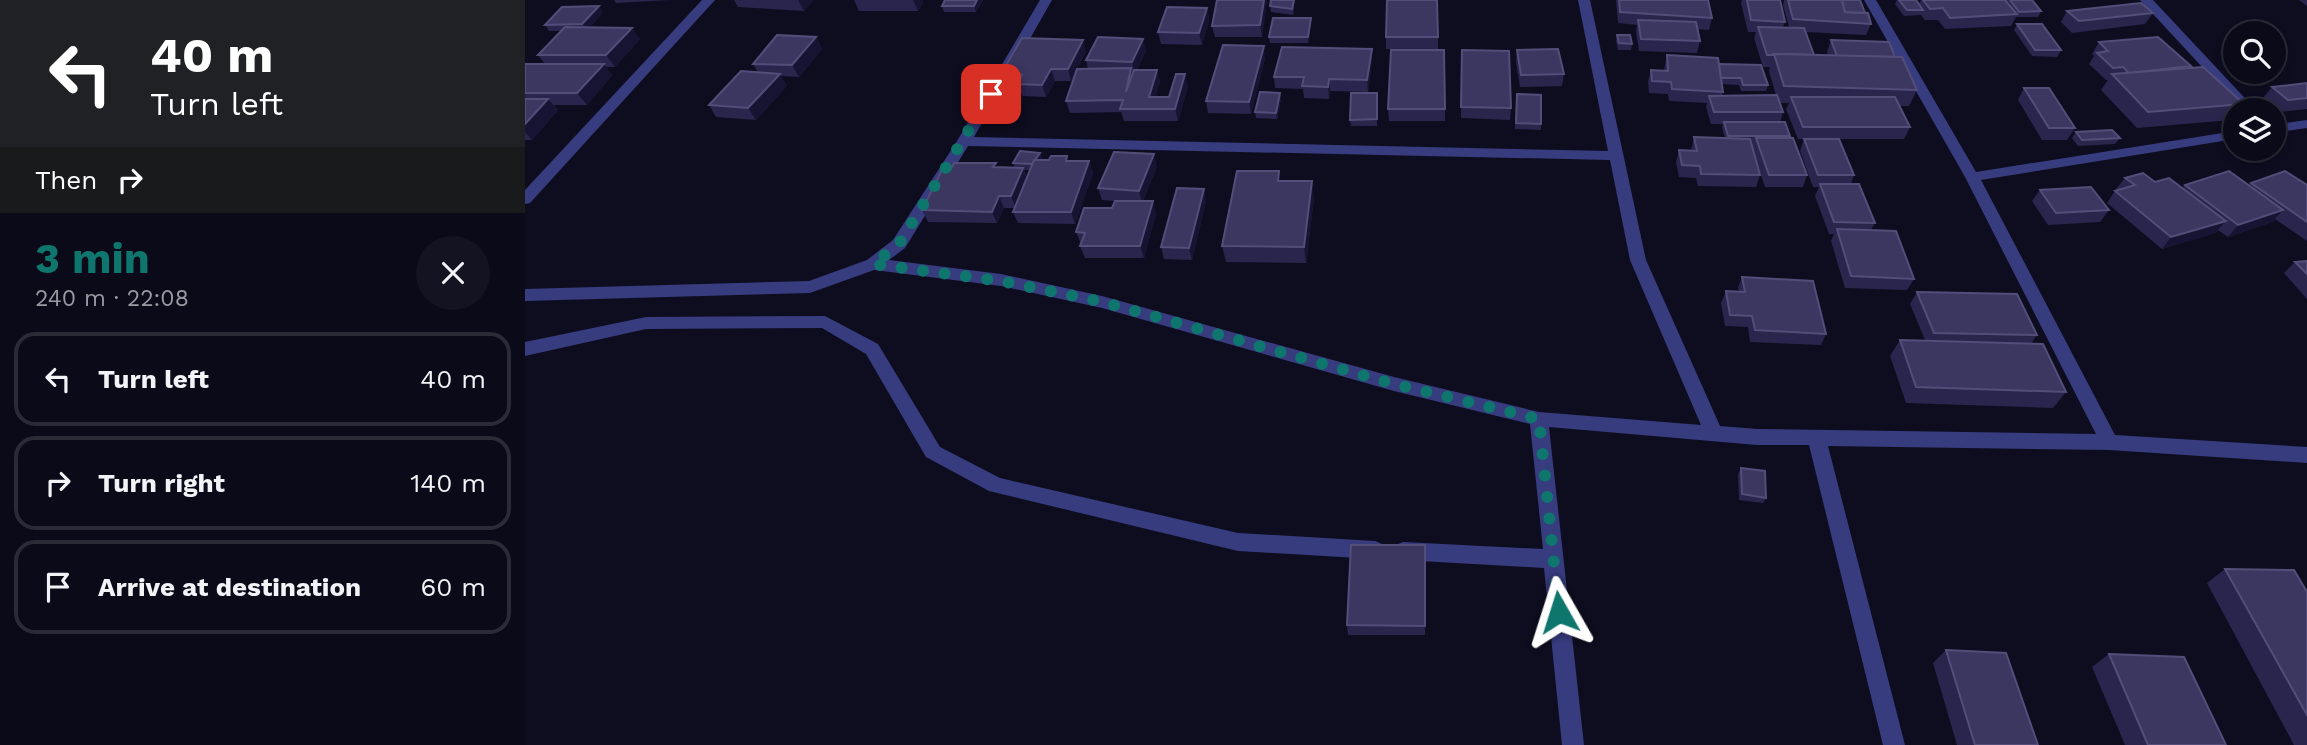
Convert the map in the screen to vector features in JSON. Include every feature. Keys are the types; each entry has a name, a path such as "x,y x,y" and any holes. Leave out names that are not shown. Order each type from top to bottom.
{"street":[{"path":"525,199 709,0"},
{"path":"525,295 810,287 873,264 899,244 964,141 1046,0"},
{"path":"1584,0 1638,260 1714,434"},
{"path":"1870,0 1972,177 2109,442"},
{"path":"2146,0 2238,98"},
{"path":"2286,127 2307,124"},
{"path":"1972,177 2223,137"},
{"path":"964,141 1616,156"},
{"path":"873,264 1001,281 1103,302 1394,384 1539,419 1714,434 1817,439 2109,442 2307,455"},
{"path":"525,349 646,323 825,322 872,349 933,452 996,485 1237,542 1553,559"},
{"path":"1539,419 1573,745"},
{"path":"1817,439 1894,745"}],"building":[{"path":"945,0 977,0 974,6 942,6"},
{"path":"1217,0 1264,0 1260,25 1212,26"},
{"path":"1271,0 1294,0 1292,9 1270,6"},
{"path":"1387,0 1437,0 1438,37 1386,37"},
{"path":"1619,0 1708,0 1712,18 1620,12"},
{"path":"1747,0 1780,0 1785,22 1751,20"},
{"path":"1788,0 1842,0 1845,12 1868,13 1871,24 1793,19"},
{"path":"1842,0 1860,0 1865,13 1845,12"},
{"path":"1899,0 1916,0 1923,10 1907,10"},
{"path":"1923,0 2005,0 2017,14 1950,18 1943,8 1930,9"},
{"path":"2010,0 2032,0 2041,11 2019,12"},
{"path":"2141,3 2153,13 2079,21 2067,11"},
{"path":"599,6 582,24 545,25 562,7"},
{"path":"1167,7 1207,8 1199,33 1158,32"},
{"path":"1273,18 1311,18 1308,37 1269,37"},
{"path":"1638,20 1696,22 1700,41 1641,39"},
{"path":"2017,24 2042,24 2061,50 2035,50"},
{"path":"565,27 632,28 606,55 538,55"},
{"path":"1758,27 1804,28 1814,55 1767,55"},
{"path":"777,35 816,37 792,65 753,64"},
{"path":"1617,35 1630,35 1632,44 1619,43"},
{"path":"1098,37 1143,39 1132,62 1086,60"},
{"path":"2158,37 2191,66 2129,73 2123,67 2113,68 2097,53 2108,51 2099,42"},
{"path":"1022,38 1083,40 1068,69 1051,69 1042,85 1017,84 1022,75 1001,74"},
{"path":"1831,40 1889,42 1895,57 1837,56"},
{"path":"1223,45 1264,46 1249,102 1206,101"},
{"path":"1282,47 1372,49 1367,80 1329,79 1328,87 1302,86 1304,77 1274,77"},
{"path":"1558,49 1564,74 1521,75 1517,50"},
{"path":"1391,50 1444,50 1445,109 1388,109"},
{"path":"1462,50 1509,51 1511,108 1461,107"},
{"path":"1774,54 1902,57 1917,90 1784,86"},
{"path":"1667,55 1718,58 1723,92 1672,89 1671,82 1652,81 1651,70 1668,71"},
{"path":"525,64 604,64 577,93 525,93"},
{"path":"1719,64 1761,65 1768,85 1743,85 1741,78 1721,78"},
{"path":"2203,67 2237,98 2223,98 2223,106 2148,112 2112,74"},
{"path":"1131,68 1126,92 1134,70 1157,70 1149,97 1169,97 1176,74 1185,74 1175,109 1120,109 1123,100 1066,101 1077,69"},
{"path":"741,71 780,74 748,108 709,105"},
{"path":"2307,83 2307,98 2288,100 2272,87"},
{"path":"2024,88 2049,88 2075,128 2049,128"},
{"path":"1260,92 1280,93 1276,113 1255,112"},
{"path":"1351,93 1377,93 1377,119 1350,120"},
{"path":"1517,94 1541,95 1541,124 1516,123"},
{"path":"1777,95 1783,112 1714,112 1709,96"},
{"path":"1791,97 1895,97 1910,127 1803,127"},
{"path":"525,99 548,99 525,124"},
{"path":"1724,122 1785,122 1790,136 1728,136"},
{"path":"2112,130 2120,138 2082,140 2076,132"},
{"path":"1694,137 1750,139 1760,175 1701,174 1700,166 1682,165 1679,150 1697,151"},
{"path":"1756,138 1793,138 1807,175 1769,175"},
{"path":"1804,139 1839,139 1854,175 1818,175"},
{"path":"1020,151 1040,153 1032,164 1013,163"},
{"path":"1114,152 1154,154 1139,191 1098,188"},
{"path":"1051,156 1067,156 1066,161 1089,161 1071,212 1013,212 1034,160 1049,160"},
{"path":"954,163 996,163 993,167 1023,168 1011,196 999,196 992,212 922,210 942,170 951,169"},
{"path":"1237,171 1279,171 1278,181 1312,181 1304,247 1222,246"},
{"path":"2229,171 2283,210 2238,225 2185,185"},
{"path":"2285,171 2307,185 2307,222 2251,183"},
{"path":"2143,173 2155,182 2169,178 2226,221 2171,237 2115,191 2135,185 2125,178"},
{"path":"1820,184 1859,184 1875,223 1834,222"},
{"path":"2091,187 2109,210 2056,213 2040,190"},
{"path":"1177,188 1204,189 1189,248 1161,247"},
{"path":"1115,201 1153,201 1140,246 1080,246 1085,233 1076,232 1084,208 1112,208"},
{"path":"1837,229 1896,231 1914,279 1851,276"},
{"path":"2307,261 2307,274 2295,262"},
{"path":"1742,277 1813,281 1826,334 1755,330 1752,316 1730,315 1726,291 1745,292"},
{"path":"1917,292 2017,294 2037,335 1934,333"},
{"path":"1900,340 2043,344 2066,392 1916,387"},
{"path":"1741,468 1765,471 1766,498 1742,494"},
{"path":"1351,545 1425,545 1425,626 1347,625"},
{"path":"2225,569 2294,570 2307,592 2307,715"},
{"path":"1946,650 2006,653 2038,745 1975,745"},
{"path":"2109,654 2184,657 2226,745 2148,745"}],"route":[{"path":"991,94 899,244 873,264 1001,281 1103,302 1394,384 1539,419 1559,612"}]}
